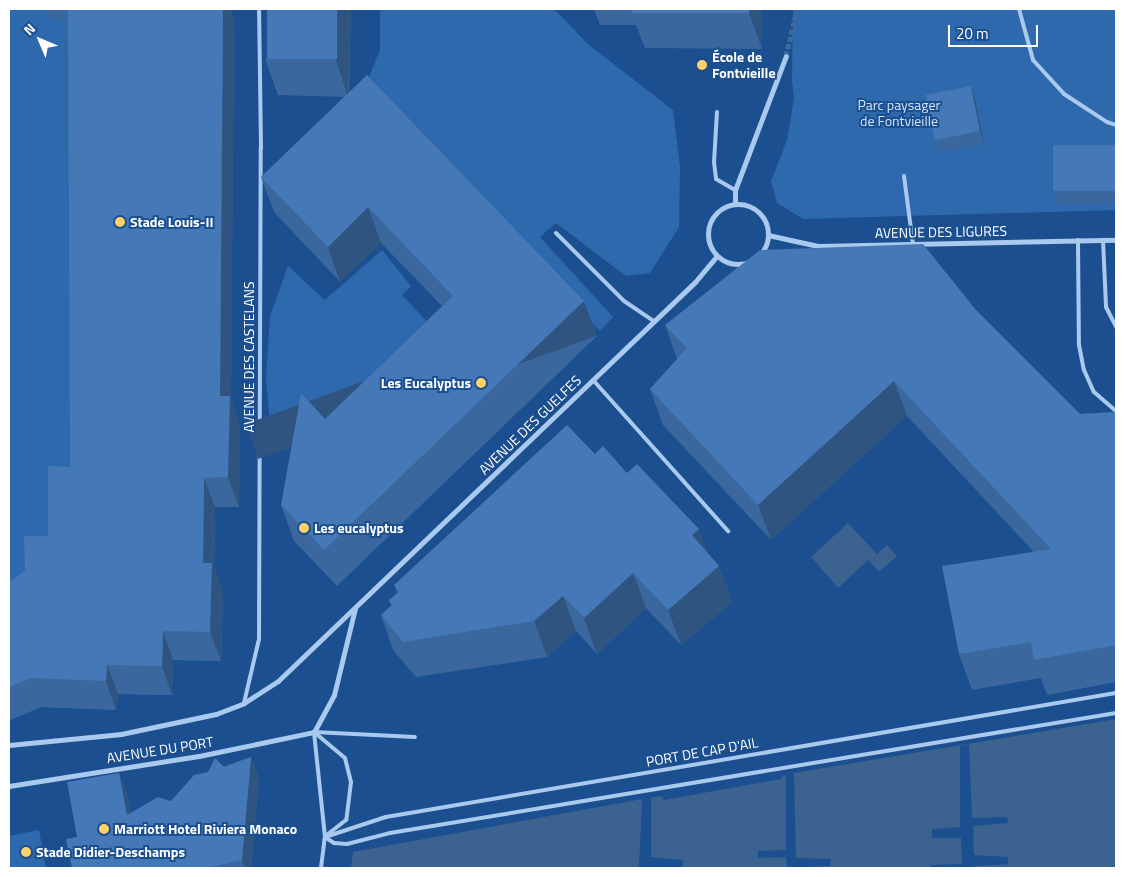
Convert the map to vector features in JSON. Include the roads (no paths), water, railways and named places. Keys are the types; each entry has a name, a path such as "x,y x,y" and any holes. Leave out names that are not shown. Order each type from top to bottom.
{"street":[{"path":"735,204 735,190 786,56"},
{"path":"735,204 749,206 757,211 767,226 768,236 761,254 753,260 734,264 716,256 708,240 711,222 723,208 735,204"},
{"name":"AVENUE DES LIGURES","path":"768,236 818,246 1116,240"},
{"name":"AVENUE DES GUELFES","path":"356,607 695,282 716,256"},
{"path":"9,744 121,734 216,714 244,703 278,681 356,607"},
{"path":"314,732 334,695 356,607"},
{"name":"AVENUE DU PORT","path":"9,786 199,756 314,732"}],"lane":[{"name":"AVENUE DES CASTELANS","path":"244,703 259,639 261,148 259,9"},
{"path":"1019,9 1033,60 1064,94 1107,122 1116,125"},
{"path":"717,112 714,162 716,179 735,190"},
{"path":"904,176 913,244"},
{"path":"556,233 624,301 654,321"},
{"path":"1078,240 1079,345 1084,370 1094,392 1116,411"},
{"path":"1103,240 1106,307 1116,328"},
{"path":"593,380 728,531"},
{"name":"PORT DE CAP D'AIL","path":"325,837 386,817 1116,693"},
{"path":"325,837 334,843 346,844 390,833 1116,712"},
{"path":"314,732 415,737"},
{"path":"314,732 345,758 351,782 346,820 325,837"},
{"path":"314,732 325,837 321,868"}],"tunnel":[{"path":"786,56 797,9"}],"place":[{"name":"École de Fontvieille","path":"702,65"},
{"name":"Stade Louis-II","path":"120,222"},
{"name":"Les Eucalyptus","path":"481,383"},
{"name":"Les eucalyptus","path":"304,528"},
{"name":"Marriott Hotel Riviera Monaco","path":"104,829"},
{"name":"Stade Didier-Deschamps","path":"26,852"}],"park label":[{"name":"Parc paysager de Fontvieille","path":"899,114"}]}
